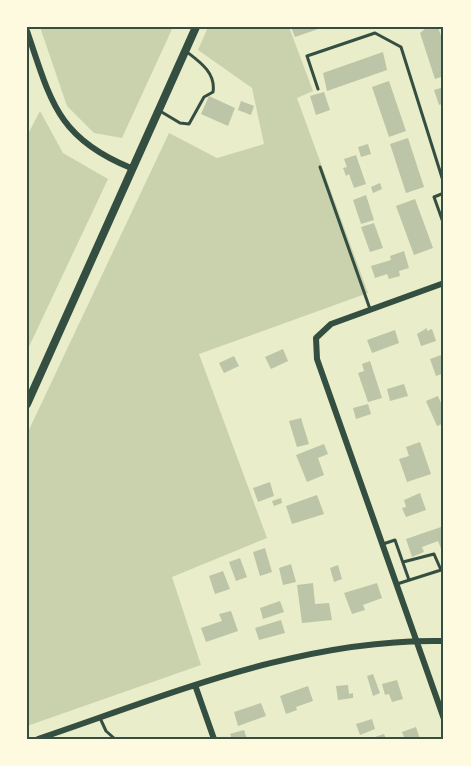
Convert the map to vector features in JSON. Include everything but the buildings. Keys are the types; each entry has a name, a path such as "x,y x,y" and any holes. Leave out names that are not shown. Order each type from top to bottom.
{"main road":[{"path":"27,404 196,27"}],"street":[{"path":"27,31 28,40 55,107 70,129 77,138 105,157 131,168"},
{"path":"444,283 331,324 316,338 316,360 444,719"},
{"path":"38,739 195,685 304,653 369,644 416,640 444,641"},
{"path":"195,685 214,739"}],"lane":[{"path":"318,89 308,56 375,33 401,47 444,184"},
{"path":"158,110 180,123 189,124 204,97 213,92 215,84 206,67 185,51"},
{"path":"320,167 370,309"},
{"path":"444,193 434,197 444,225"},
{"path":"382,545 395,540 409,580"},
{"path":"396,585 441,570 434,554 403,562"},
{"path":"100,718 106,731 115,739"}],"green space":[{"path":"40,27 173,27 122,138 94,133 67,106"},
{"path":"208,27 289,27 313,91 297,98 368,293 199,354 267,538 172,577 201,665 27,726 27,434 169,133 217,158 264,144 252,88 198,50"},
{"path":"40,111 63,153 108,179 27,351 27,136"}]}
